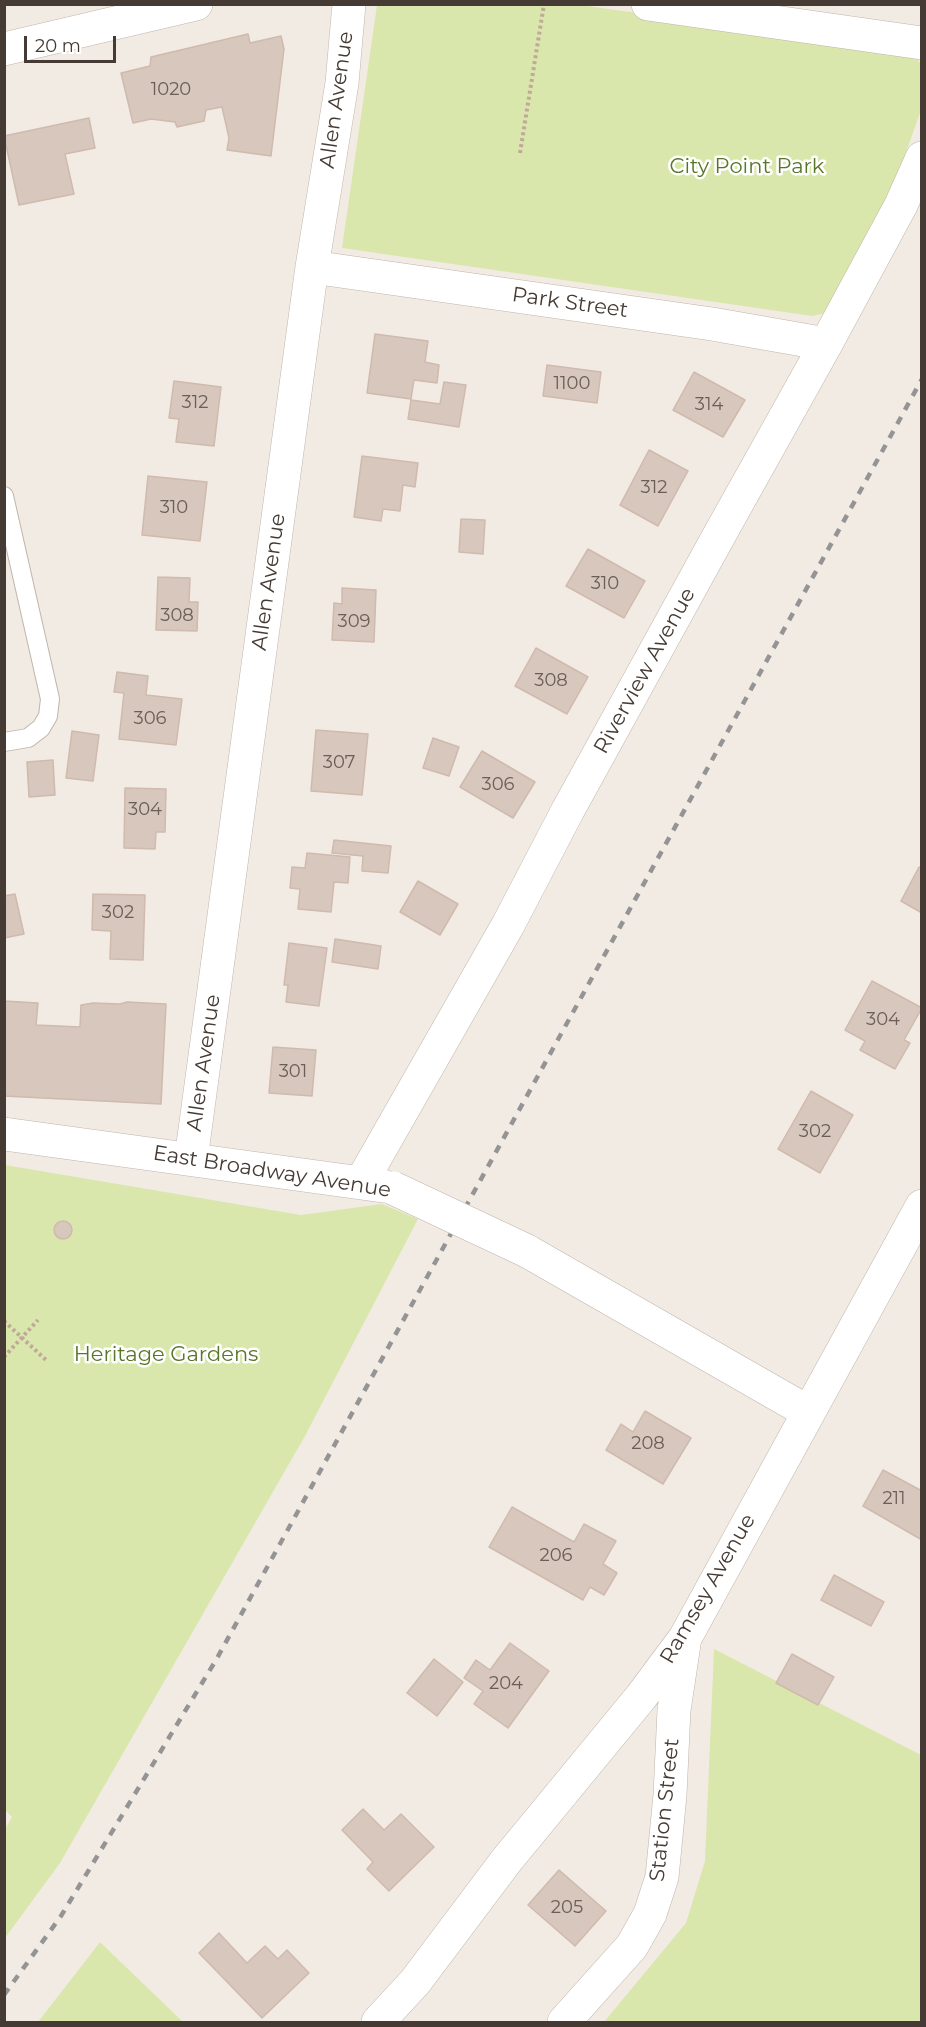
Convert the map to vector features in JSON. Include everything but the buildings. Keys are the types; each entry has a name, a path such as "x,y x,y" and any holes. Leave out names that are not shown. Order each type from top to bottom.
{"street":[{"path":"4,49 196,4"},
{"name":"Allen Avenue","path":"191,1159 312,267 342,83 349,4"},
{"path":"648,4 688,7 921,43"},
{"name":"Riverview Avenue","path":"378,1184 508,925 664,635 901,205 921,158"},
{"name":"Park Street","path":"312,267 712,324 826,344"},
{"name":"East Broadway Avenue","path":"4,1134 378,1184 527,1251 808,1412"},
{"name":"Ramsey Avenue","path":"378,2022 415,1982 506,1862 641,1697 685,1638 921,1206"},
{"name":"Station Street","path":"564,2022 632,1946 650,1914 662,1877 670,1794 674,1710 685,1638"}],"lane":[{"path":"4,496 50,699 48,716 41,728 28,738 4,742"}],"path":[{"path":"520,153 544,4"},
{"path":"4,1357 38,1320"},
{"path":"4,1321 46,1360"}],"green space":[{"name":"City Point Park","path":"377,5 580,5 911,51 921,64 921,110 897,178 830,312 812,316 342,248"},
{"name":"Heritage Gardens","path":"5,1165 301,1215 382,1204 418,1219 305,1436 60,1863 5,1938 5,1829 12,1817 4,1809"},
{"path":"714,1649 921,1755 921,2022 604,2022 686,1923 705,1861"},
{"path":"100,1942 183,2022 38,2022"}],"railway":[{"path":"4,1995 61,1916 216,1660 922,379"}]}
